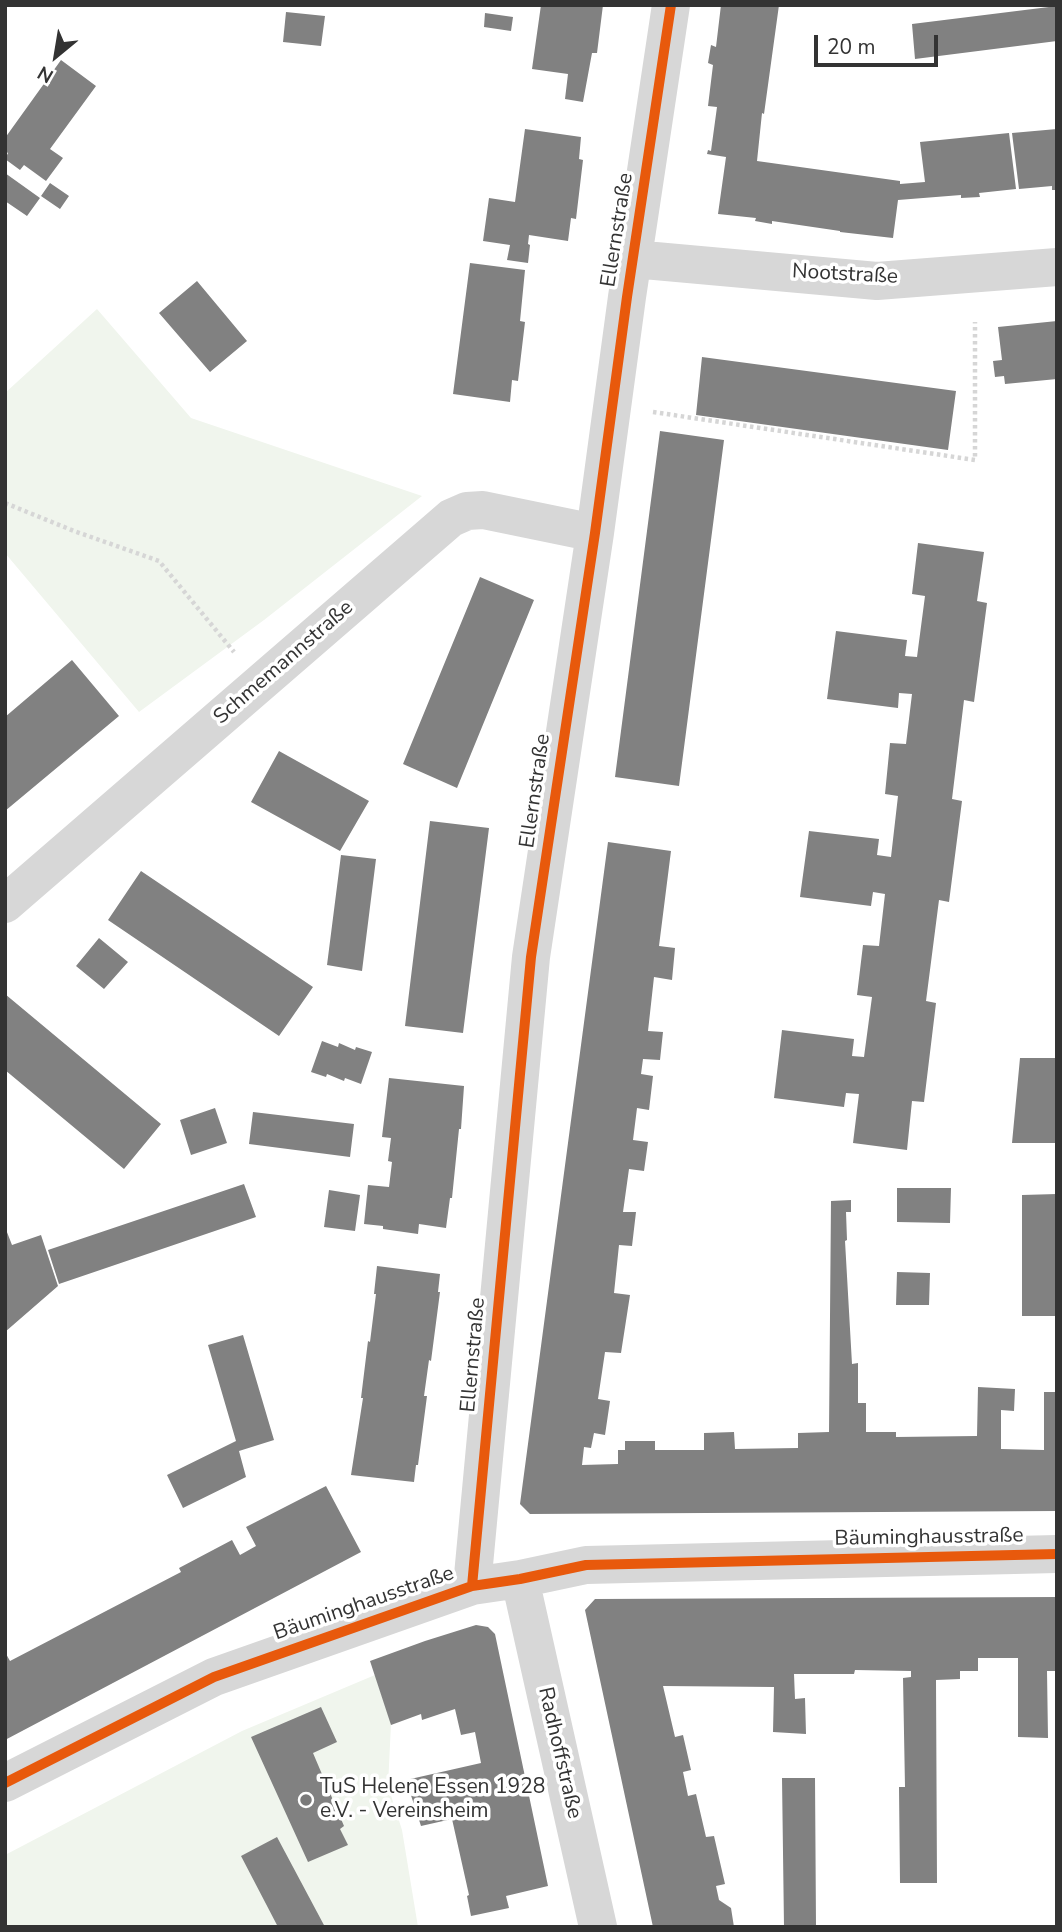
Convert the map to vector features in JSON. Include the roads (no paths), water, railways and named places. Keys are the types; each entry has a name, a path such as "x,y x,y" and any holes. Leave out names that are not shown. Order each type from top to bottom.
{"street":[{"name":"Ellernstraße","path":"472,1586 531,957 671,5"},
{"name":"Nootstraße","path":"633,258 877,281 1057,267"},
{"name":"Schmemannstraße","path":"5,904 451,518 467,511 483,510 595,533"},
{"name":"Bäuminghausstraße","path":"5,1783 214,1677 472,1586 586,1565 1057,1554"},
{"name":"Radhoffstraße","path":"520,1579 598,1927"}],"place":[{"name":"TuS Helene Essen 1928 e.V. - Vereinsheim","path":"306,1800"}]}
